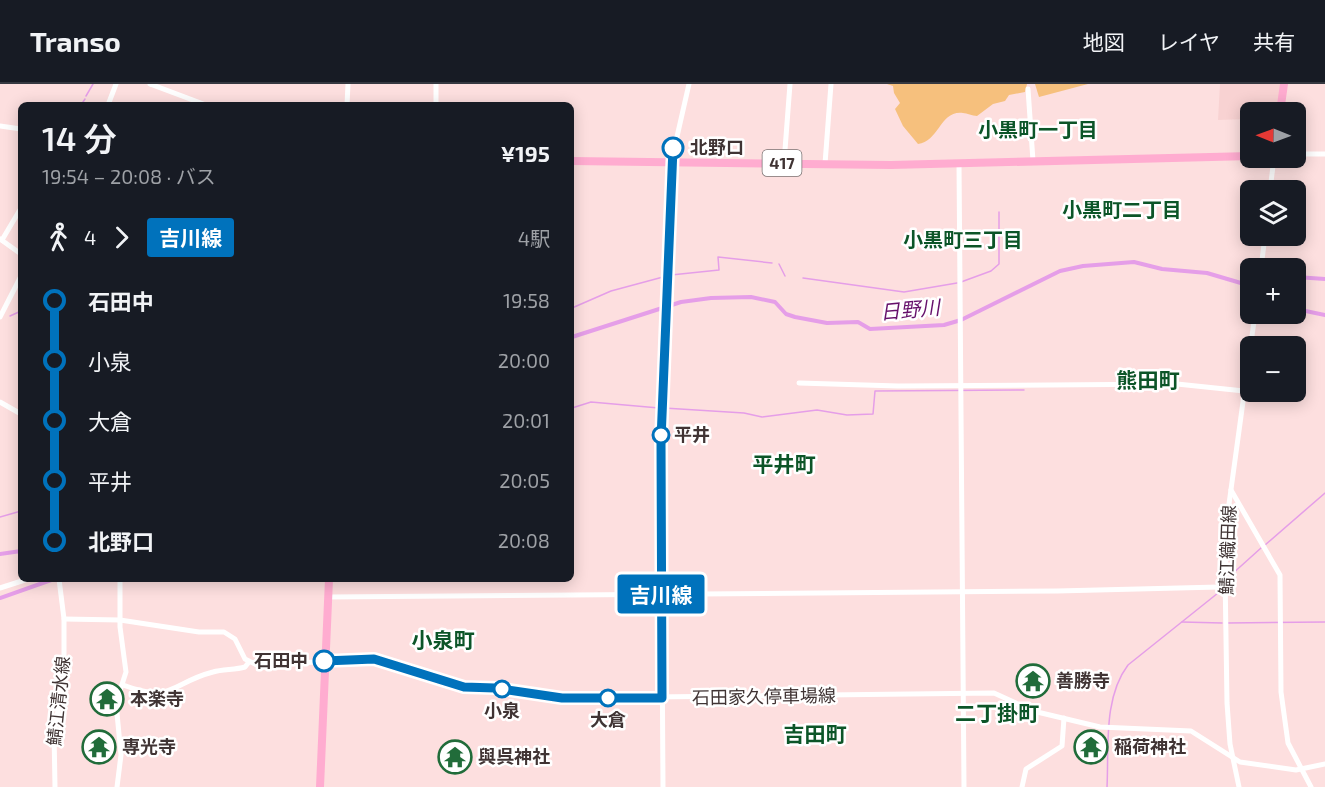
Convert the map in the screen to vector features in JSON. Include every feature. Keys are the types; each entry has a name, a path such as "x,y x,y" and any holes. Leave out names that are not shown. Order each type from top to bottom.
{"highway":[{"path":"1281,102 1284,84"},
{"name":"417","path":"574,161 825,164 1240,156"},
{"path":"320,787 329,582"}],"street":[{"path":"109,102 116,84"},
{"path":"150,84 198,102"},
{"path":"347,102 348,84"},
{"path":"436,84 436,102"},
{"path":"663,787 661,595 664,341 671,163 689,84"},
{"path":"784,164 790,84"},
{"path":"825,164 831,84"},
{"path":"1028,89 1033,161"},
{"path":"0,126 18,129"},
{"path":"1306,154 1325,153"},
{"path":"959,163 964,787"},
{"path":"18,213 1,239 18,252"},
{"path":"0,317 18,282"},
{"path":"799,383 1177,384 1240,391"},
{"path":"0,402 18,412"},
{"name":"鯖江織田線","path":"1239,787 1227,703 1225,573 1231,490 1243,402"},
{"path":"1231,490 1280,575 1281,692 1287,739 1311,787"},
{"path":"0,588 19,582"},
{"name":"鯖江清水線","path":"55,787 54,731 64,680 64,620 59,582"},
{"path":"117,787 121,755 116,703 123,685 126,663 120,620 120,582"},
{"path":"328,597 963,592 1219,587"},
{"path":"64,620 120,620 199,632 226,633 235,639 241,653 249,662"},
{"name":"石田家久停車場線","path":"123,685 149,693 166,692 215,671 245,667 249,662 257,665 374,659 464,687 495,688 562,698 994,693 1034,711 1111,729 1191,731 1234,759 1272,767 1301,769 1325,764"},
{"path":"1022,787 1026,770 1062,746 1064,718"}],"shaded area":[{"path":"887,84 1027,84 1025,92 1009,95 1005,101 993,104 977,116 955,113 949,116 931,138 918,144 903,126 895,109 900,103 893,86"},
{"path":"1035,84 1088,84 1039,97"},
{"path":"1220,84 1281,84 1278,102 1240,102 1240,119 1218,120"}],"waterway":[{"path":"86,96 93,84"},
{"path":"961,282 991,271 999,264 999,212"},
{"path":"671,275 719,270 718,257 772,263"},
{"name":"日野川","path":"574,336 681,302 711,298 751,297 775,302 786,314 795,317 827,323 858,322 870,329 944,325 961,320 1060,271 1083,266 1134,262 1162,269 1207,273 1240,283"},
{"path":"779,264 785,276"},
{"path":"574,307 611,291 663,277"},
{"path":"803,278 904,292 957,283"},
{"name":"日野川","path":"1306,278 1325,279"},
{"path":"1306,311 1325,315"},
{"path":"10,316 18,312"},
{"path":"664,408 744,413 762,417 817,410 847,415 873,414 875,391 1024,390"},
{"path":"574,407 591,402 659,408"},
{"path":"1265,545 1325,493"},
{"path":"0,517 18,512"},
{"path":"1227,583 1231,575 1261,548"},
{"name":"日野川","path":"0,554 18,551"},
{"path":"0,598 45,582"},
{"path":"1107,787 1109,724 1114,692 1120,678 1128,665 1223,589"},
{"path":"1182,622 1222,623"},
{"path":"1227,623 1325,622"}],"bus line":[{"name":"吉川線","path":"324,661 374,659 464,687 495,688 562,698 662,698 661,440 673,148"}],"place":[{"name":"北野口","path":"673,148"},
{"name":"平井","path":"661,435"},
{"name":"石田中","path":"324,661"},
{"name":"善勝寺","path":"1033,681"},
{"name":"小泉","path":"502,689"},
{"name":"大倉","path":"608,698"},
{"name":"本楽寺","path":"107,699"},
{"name":"専光寺","path":"99,747"},
{"name":"稲荷神社","path":"1091,747"},
{"name":"與呉神社","path":"455,757"}],"district":[{"name":"小黒町一丁目","path":"1038,130"},
{"name":"小黒町二丁目","path":"1122,210"},
{"name":"小黒町三丁目","path":"963,240"},
{"name":"熊田町","path":"1148,381"},
{"name":"平井町","path":"784,465"},
{"name":"小泉町","path":"443,641"},
{"name":"二丁掛町","path":"997,714"},
{"name":"吉田町","path":"815,735"}]}
